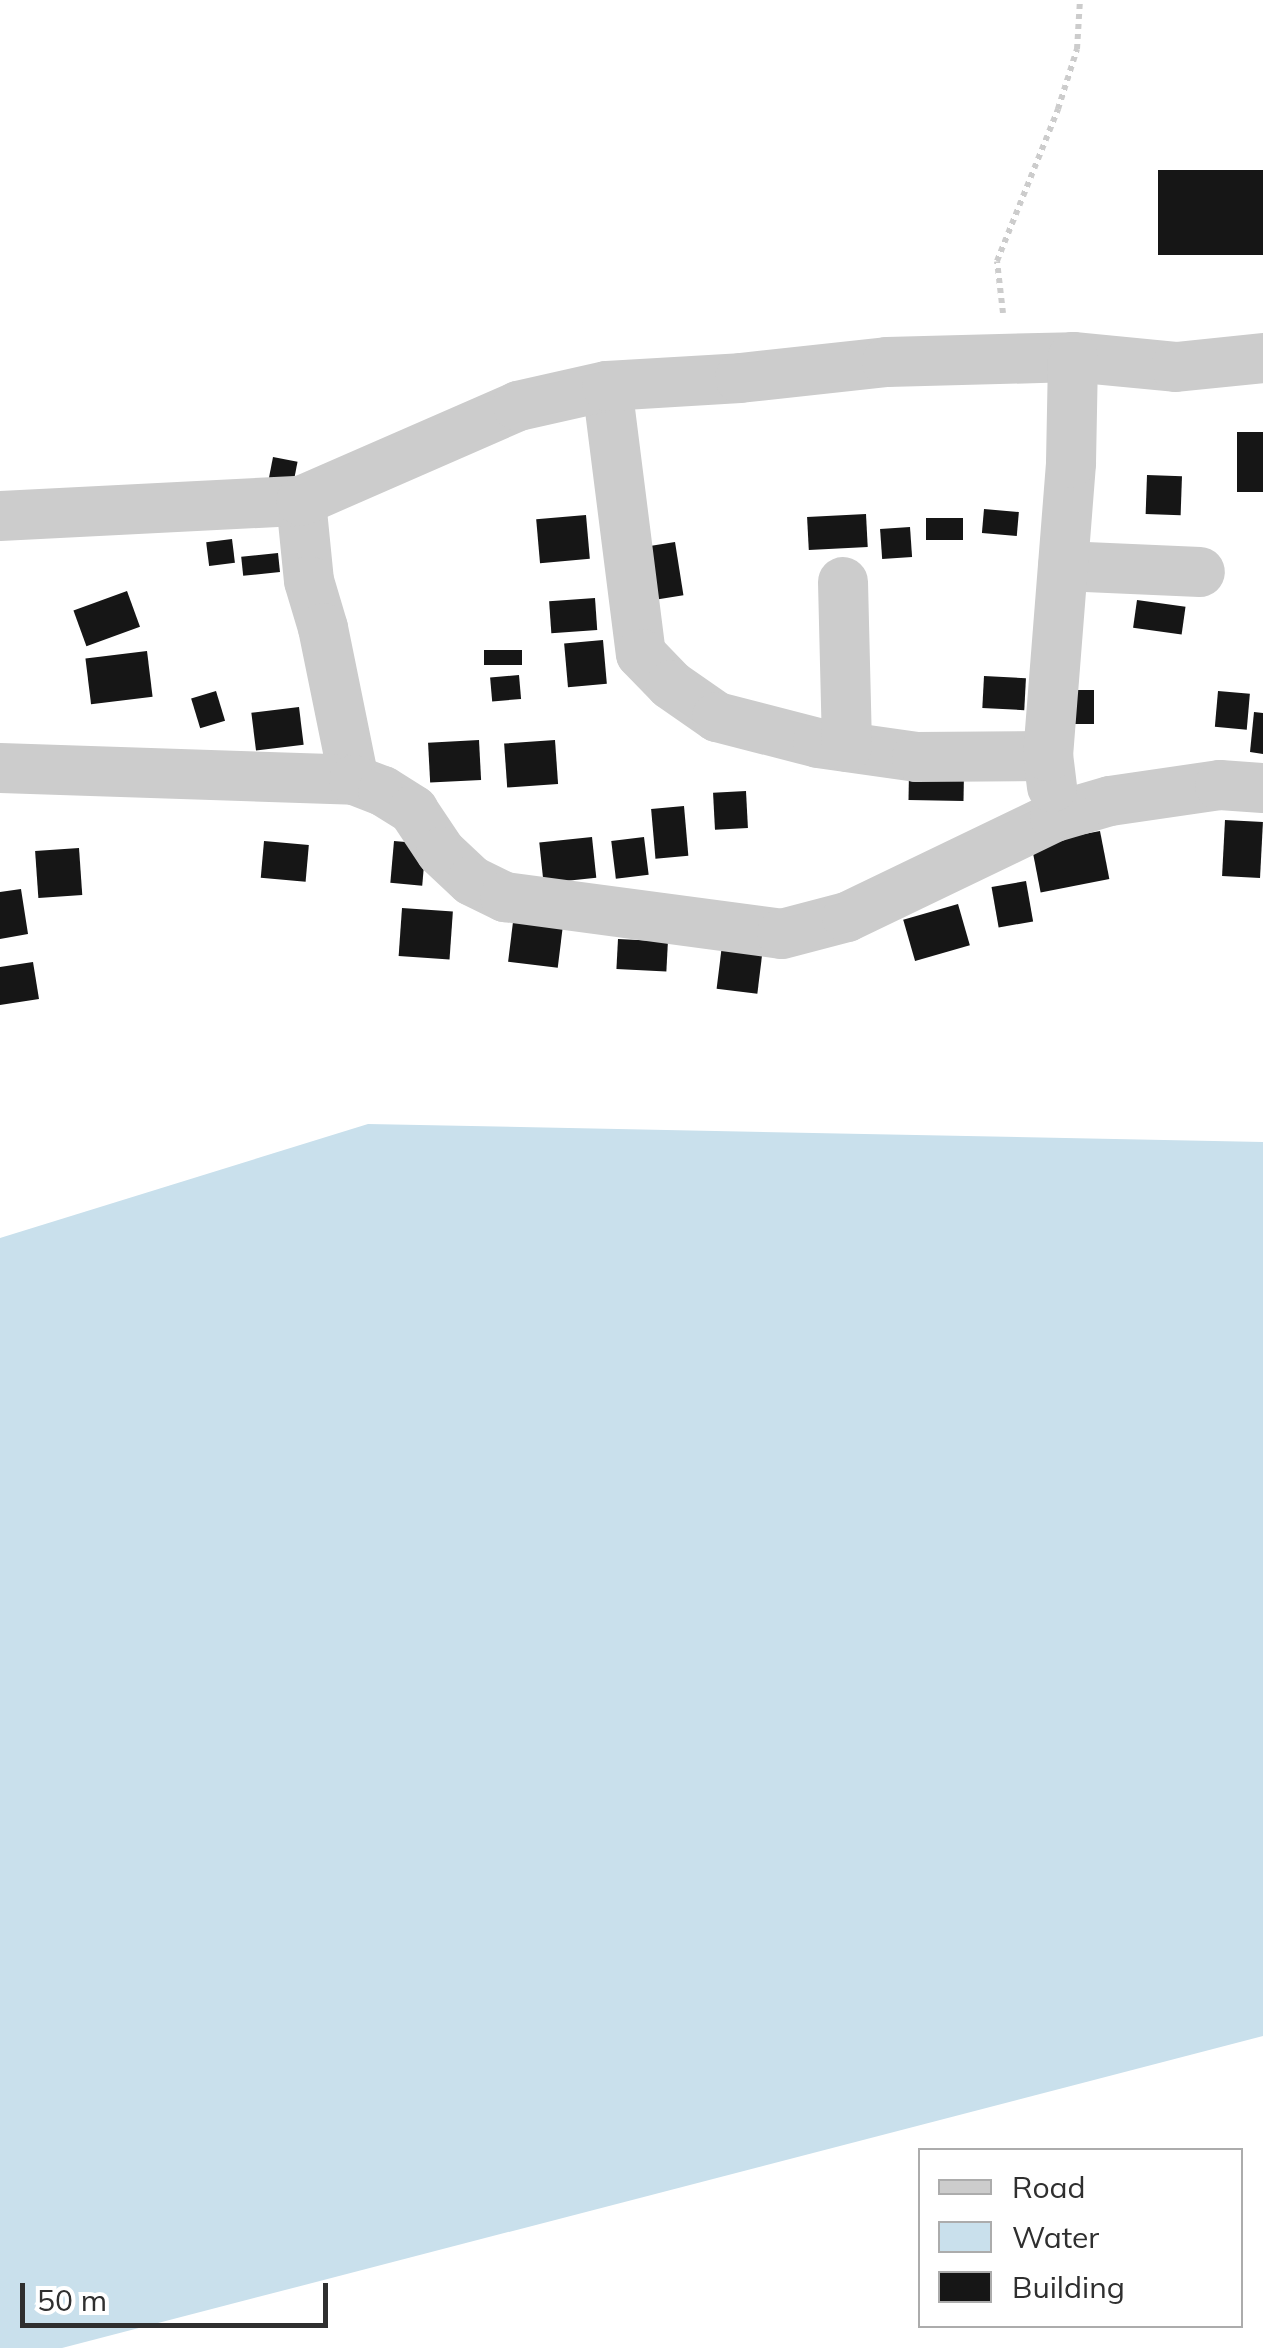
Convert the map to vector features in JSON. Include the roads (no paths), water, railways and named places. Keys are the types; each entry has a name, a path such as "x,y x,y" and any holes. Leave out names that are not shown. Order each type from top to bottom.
{"street":[{"path":"0,516 301,501 518,406 607,386 740,378 887,362 1073,357 1176,366 1263,358"},
{"path":"1056,817 1048,756 1064,566 1073,357"},
{"path":"607,386 640,654 671,685 717,717 847,747 917,756 1048,756"},
{"path":"301,501 310,581 354,780"},
{"path":"1064,566 1200,572"},
{"path":"844,582 847,747"},
{"path":"0,768 354,780 384,791 413,810 441,852 472,880 505,897 782,934 848,917 1056,817 1110,801 1220,784 1263,788"}],"water":[{"path":"368,1124 1263,1142 1263,2036 62,2348 0,2348 0,1238"}]}
